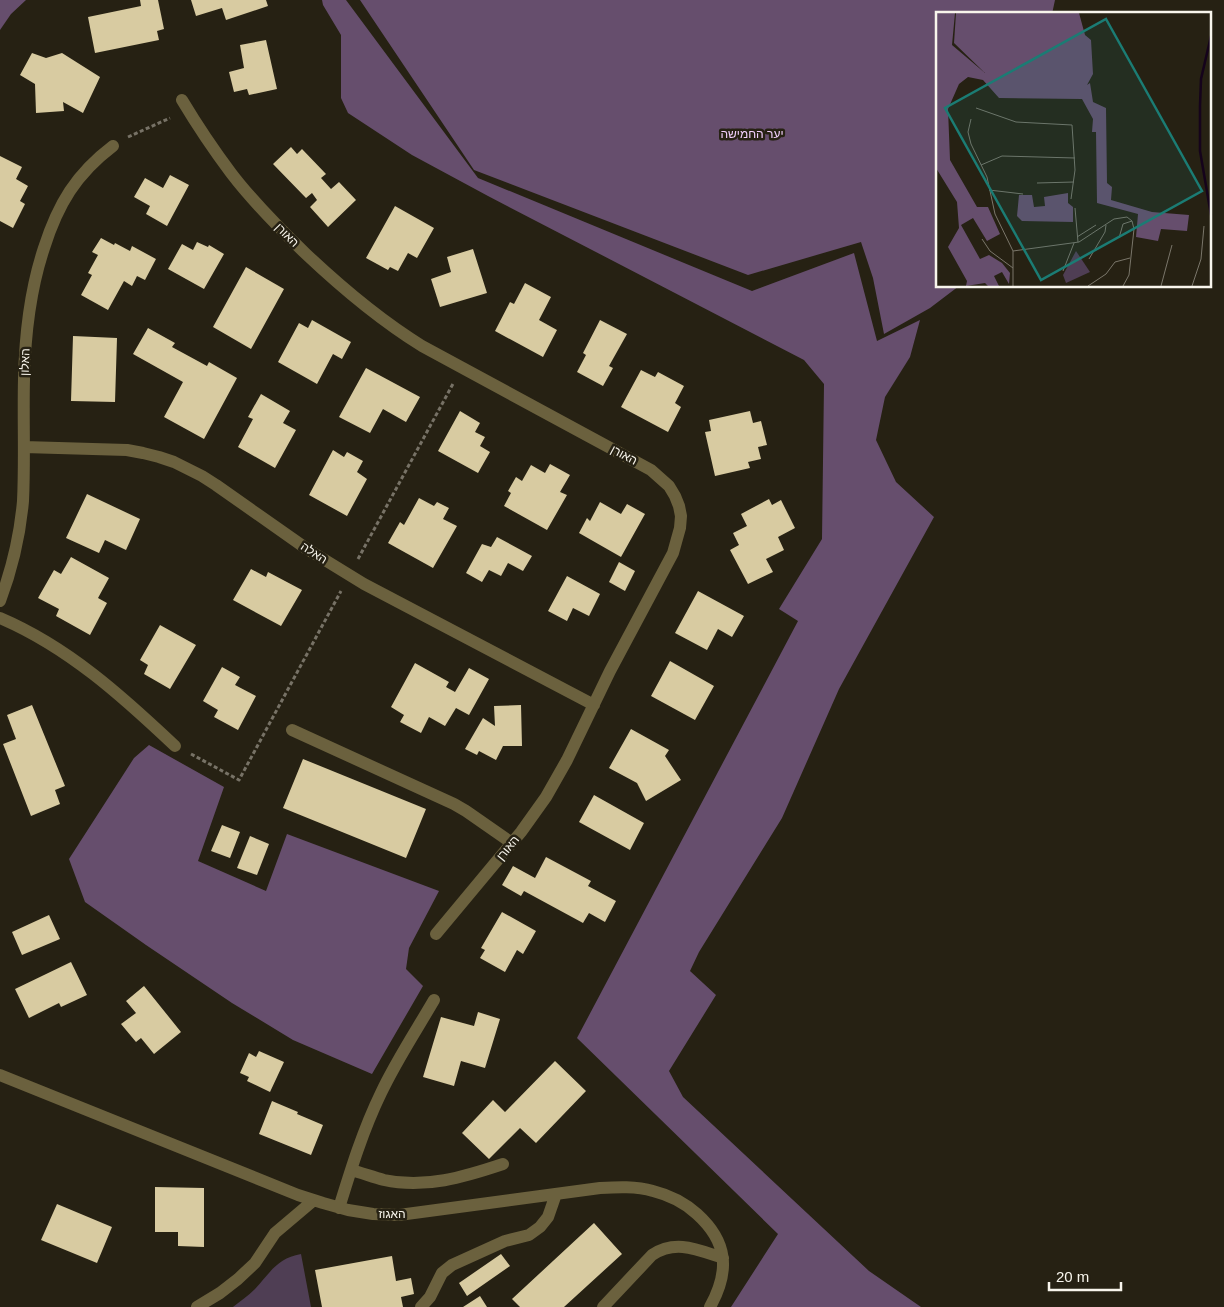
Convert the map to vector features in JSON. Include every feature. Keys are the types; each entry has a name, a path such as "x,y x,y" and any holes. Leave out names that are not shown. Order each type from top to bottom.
{"street":[{"name":"האורן","path":"182,100 210,144 260,207 284,233 365,306 422,346 651,470 669,486 675,496 681,516 680,528 673,553 615,662 557,779 542,803 512,843 436,934"},
{"name":"האלון","path":"0,601 12,564 19,532 24,447 26,341 33,290 41,257 58,211 67,194 89,166 113,146"},
{"name":"האלה","path":"24,447 127,450 143,452 174,462 216,484 307,549 376,591 594,705"},
{"path":"0,618 35,635 73,659 125,700 175,746"},
{"path":"292,730 454,804 512,843"},
{"path":"339,1208 351,1170 384,1087 434,1000"},
{"name":"האגוז","path":"0,1075 314,1200 339,1208 373,1214 399,1215 600,1188 627,1187 666,1195 692,1210 712,1229 721,1248 723,1258 721,1279 710,1307"},
{"path":"351,1170 384,1180 416,1184 461,1178 503,1164"},
{"path":"421,1307 430,1298 442,1273 452,1265 505,1241 530,1236 548,1216 556,1194"},
{"path":"197,1307 238,1279 254,1263 275,1233 314,1200"},
{"path":"603,1307 652,1255 660,1249 676,1246 694,1248 723,1258"}],"path":[{"path":"113,146 155,124 191,114"},
{"path":"175,746 239,780"}],"shaded area":[{"path":"301,1254 311,1307 233,1307 252,1292 280,1263"}],"green space":[{"path":"0,0 26,0 11,14 0,30"},
{"path":"322,0 346,0 478,178 752,291 854,253 877,341 920,320 910,357 885,397 876,440 896,482 934,517 839,689 782,818 699,952 690,971 716,995 669,1071 683,1097 869,1271 921,1307 731,1307 778,1234 577,1038 798,621 779,609 822,539 824,384 804,360 412,155 348,113 341,98 341,35 323,5"},
{"name":"יער החמישה","path":"360,0 1055,0 1052,12 936,12 936,288 956,288 930,308 884,334 873,278 861,242 748,275 474,170"},
{"path":"149,745 224,787 198,861 266,891 287,834 439,891 409,948 406,969 423,986 372,1074 293,1040 232,1003 85,902 69,859 134,758"}],"building":[{"path":"140,0 158,0 164,29 157,31 159,40 95,53 88,17 141,6"},
{"path":"191,0 266,0 268,6 226,20 222,8 196,16"},
{"path":"266,40 277,89 249,95 247,89 234,92 229,72 244,68 240,45"},
{"path":"32,53 46,58 62,53 100,77 83,113 63,102 64,111 36,113 35,84 20,75"},
{"path":"291,147 297,154 302,149 326,174 321,178 331,189 339,182 356,200 328,227 310,207 317,200 312,193 306,198 273,164"},
{"path":"0,156 22,167 16,179 28,186 20,201 25,204 13,228 0,221"},
{"path":"170,175 189,185 167,226 146,214 150,206 134,197 145,178 163,188"},
{"path":"395,206 434,228 417,258 408,253 398,271 390,267 388,270 366,258"},
{"path":"101,238 130,251 132,246 156,259 145,280 137,276 132,286 124,281 108,310 81,295 92,275 88,273 98,255 92,252"},
{"path":"197,242 208,247 209,245 224,254 204,289 168,269 182,244 193,250"},
{"path":"473,249 487,293 440,307 431,279 451,272 447,257"},
{"path":"246,267 284,289 251,349 213,327"},
{"path":"525,283 551,297 539,320 557,330 543,357 495,331 510,302 514,304"},
{"path":"312,320 351,342 342,359 333,354 317,384 278,362 299,323 308,328"},
{"path":"600,320 627,334 609,366 613,368 603,386 577,372 586,355 583,353"},
{"path":"148,328 175,343 172,347 207,366 209,362 237,378 204,439 164,417 183,382 133,354"},
{"path":"73,336 117,338 115,402 71,401"},
{"path":"366,368 420,397 406,422 383,409 370,433 339,417"},
{"path":"641,370 655,377 658,372 684,386 675,403 681,407 668,432 621,407"},
{"path":"261,394 290,411 283,423 296,430 275,468 238,447 253,419 248,417"},
{"path":"460,411 480,423 475,432 485,437 480,446 490,452 478,473 438,451"},
{"path":"750,411 753,423 761,421 767,445 758,447 761,459 748,462 750,468 715,476 705,432 711,431 709,420"},
{"path":"333,450 344,457 347,452 363,461 357,472 367,479 347,516 309,495"},
{"path":"550,464 570,475 560,492 567,495 547,530 504,506 511,493 508,491 516,477 522,481 531,465 545,473"},
{"path":"87,494 140,519 126,550 105,540 99,553 66,538"},
{"path":"419,498 434,506 437,502 449,508 443,519 457,526 433,568 388,543 400,522 404,525"},
{"path":"769,499 772,505 781,500 795,528 778,537 784,550 766,559 773,572 748,584 730,550 739,545 733,533 747,526 741,514"},
{"path":"600,502 621,514 627,504 645,514 621,557 579,533 587,518 590,521"},
{"path":"497,537 532,556 523,571 508,563 501,576 489,570 482,582 466,573 482,544 491,547"},
{"path":"71,557 109,578 98,598 107,603 90,635 56,616 59,609 38,598 54,570 61,574"},
{"path":"619,562 635,571 625,591 609,582"},
{"path":"251,569 266,577 268,572 302,590 281,626 233,600"},
{"path":"567,576 600,594 589,616 573,608 567,621 548,611"},
{"path":"698,591 744,616 732,637 718,629 707,650 675,633"},
{"path":"160,625 196,645 170,689 144,674 148,665 140,660"},
{"path":"670,661 714,686 695,720 651,696"},
{"path":"415,663 449,682 446,687 455,692 469,668 489,679 469,715 456,708 445,726 429,717 421,733 400,722 404,715 391,707"},
{"path":"222,667 240,677 235,685 256,696 238,730 214,717 218,710 203,701"},
{"path":"32,705 65,786 55,790 60,804 31,816 3,744 16,739 7,715"},
{"path":"521,705 522,746 503,746 496,760 479,751 477,755 465,749 483,718 495,726 494,706"},
{"path":"631,729 669,750 665,756 681,780 646,801 637,783 609,768"},
{"path":"303,759 426,809 406,858 283,808"},
{"path":"594,795 644,823 630,850 579,822"},
{"path":"222,825 240,832 230,858 211,851"},
{"path":"250,836 269,844 257,875 237,868"},
{"path":"546,857 591,881 588,886 616,901 605,922 589,913 583,923 524,891 521,896 502,885 513,866 535,878"},
{"path":"502,912 536,931 523,954 517,950 505,972 480,958 485,950 481,948"},
{"path":"49,915 60,939 22,955 12,932"},
{"path":"71,962 87,995 61,1007 59,1003 29,1018 15,989"},
{"path":"144,986 181,1032 154,1054 141,1038 136,1042 121,1024 136,1013 126,1001"},
{"path":"478,1012 500,1019 485,1068 461,1061 454,1086 423,1077 441,1017 474,1026"},
{"path":"259,1051 284,1062 270,1092 247,1081 249,1077 240,1073 249,1053 256,1057"},
{"path":"555,1061 586,1091 536,1143 520,1128 489,1159 462,1133 493,1100 505,1112"},
{"path":"272,1101 323,1125 311,1155 259,1134"},
{"path":"155,1187 204,1188 204,1247 178,1246 178,1232 155,1232"},
{"path":"57,1204 112,1227 97,1263 41,1240"},
{"path":"594,1223 622,1254 564,1307 520,1307 512,1299"},
{"path":"501,1254 510,1266 467,1296 459,1283"},
{"path":"392,1256 396,1281 411,1278 414,1294 401,1297 403,1307 322,1307 315,1270"},
{"path":"480,1296 487,1307 463,1307"}]}
